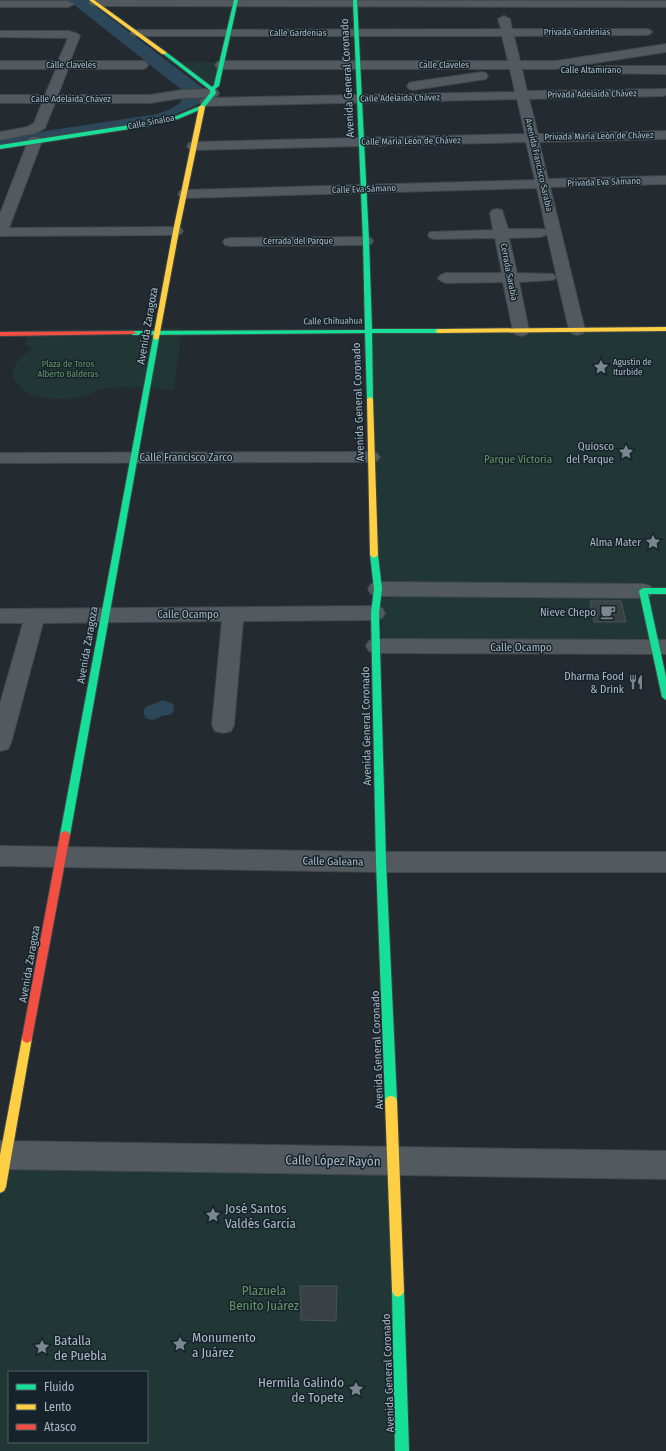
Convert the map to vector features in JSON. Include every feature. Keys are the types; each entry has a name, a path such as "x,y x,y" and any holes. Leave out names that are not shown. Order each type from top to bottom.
{"street":[{"path":"94,1 665,4"},
{"path":"94,1 136,33 208,97"},
{"name":"Avenida Zaragoza","path":"0,1187 3,1155 61,857 176,231 194,146 208,97 216,86 235,2"},
{"name":"Avenida General Coronado","path":"356,2 366,240 373,542 378,589 375,613 381,862 394,1161 402,1451"},
{"name":"Avenida Francisco Sarabia","path":"501,2 577,330"},
{"path":"0,4 68,4"},
{"name":"Calle Gardenias","path":"136,33 508,32"},
{"name":"Privada Gardenias","path":"508,32 646,32"},
{"path":"0,34 69,34 74,36 40,125 36,128 23,132 0,136"},
{"name":"Calle Claveles","path":"221,65 359,65 516,68 556,65 666,48"},
{"name":"Calle Claveles","path":"0,65 142,65"},
{"name":"Calle Claveles","path":"360,96 516,68"},
{"name":"Calle Altamirano","path":"516,68 666,70"},
{"name":"Privada Adelaida Chávez","path":"522,95 663,92"},
{"name":"Calle Adelaida Chávez","path":"0,99 150,99 182,94 208,97 522,95"},
{"name":"Calle Sinaloa","path":"0,147 149,124 176,118 208,97"},
{"name":"Privada María León de Chávez","path":"532,138 666,135"},
{"name":"Calle María León de Chávez","path":"194,146 532,138"},
{"path":"35,141 0,232 176,231"},
{"name":"Privada Eva Sámano","path":"543,184 666,180"},
{"name":"Calle Eva Sámano","path":"185,194 543,184"},
{"name":"Cerrada Sarabia","path":"497,213 521,330"},
{"path":"435,235 541,232"},
{"name":"Cerrada del Parque","path":"230,242 366,240"},
{"path":"446,278 548,277"},
{"name":"Calle Chihuahua","path":"0,334 666,329"},
{"name":"Calle Francisco Zarco","path":"0,458 371,457"},
{"path":"378,589 666,591"},
{"path":"643,591 660,647 666,698"},
{"name":"Calle Ocampo","path":"0,616 375,613"},
{"path":"223,725 232,614"},
{"path":"0,743 34,616"},
{"name":"Calle Ocampo","path":"376,646 660,647"},
{"name":"Calle Galeana","path":"0,856 381,862 666,862"},
{"name":"Calle López Rayón","path":"3,1155 666,1165"}],"green space":[{"path":"174,62 221,62 213,89"},
{"name":"Plaza de Toros Alberto Balderas","path":"182,328 174,390 115,387 102,389 77,398 59,399 39,397 31,394 23,390 13,377 13,370 19,359 33,349 25,345 30,330"},
{"name":"Parque Victoria","path":"666,329 666,590 380,589 370,330"},
{"path":"381,590 666,593 666,646 383,645"},
{"name":"Plazuela Benito Juárez","path":"9,1153 399,1161 408,1451 0,1451 0,1200"}],"water":[{"path":"68,0 87,0 204,89 201,103 163,120 0,145 0,138 157,114 171,109 181,102 182,90"},
{"path":"163,700 173,704 174,709 172,714 153,720 146,718 143,712 146,707"}],"building":[{"name":"Nieve Chepo","path":"590,601 621,601 626,622 594,622"},
{"path":"300,1286 337,1286 336,1321 301,1320"}],"traffic: fast":[{"path":"212,89 216,86 236,0"},
{"path":"355,0 366,241 370,399"},
{"path":"0,147 149,124 176,118 202,107 213,93 212,89 164,53"},
{"path":"133,333 438,331"},
{"path":"65,835 156,338"},
{"path":"374,555 378,589 375,613 381,862 391,1101"},
{"path":"666,591 643,591 666,697"},
{"path":"398,1291 402,1451"}],"traffic: slow":[{"path":"91,0 164,53"},
{"path":"156,338 176,231 202,107"},
{"path":"438,331 666,329"},
{"path":"370,399 374,555"},
{"path":"0,1187 27,1038"},
{"path":"391,1101 398,1291"}],"traffic: jam":[{"path":"0,334 133,333"},
{"path":"27,1038 65,835"}],"place":[{"name":"Agustín de Iturbide","path":"601,367"},
{"name":"Quiosco del Parque","path":"626,452"},
{"name":"Alma Mater","path":"653,542"},
{"name":"Nieve Chepo","path":"608,612"},
{"name":"Dharma Food & Drink","path":"636,682"},
{"name":"José Santos Valdés García","path":"213,1215"},
{"name":"Monumento a Juárez","path":"180,1344"},
{"name":"Batalla de Puebla","path":"42,1347"},
{"name":"Hermila Galindo de Topete","path":"356,1389"}]}
